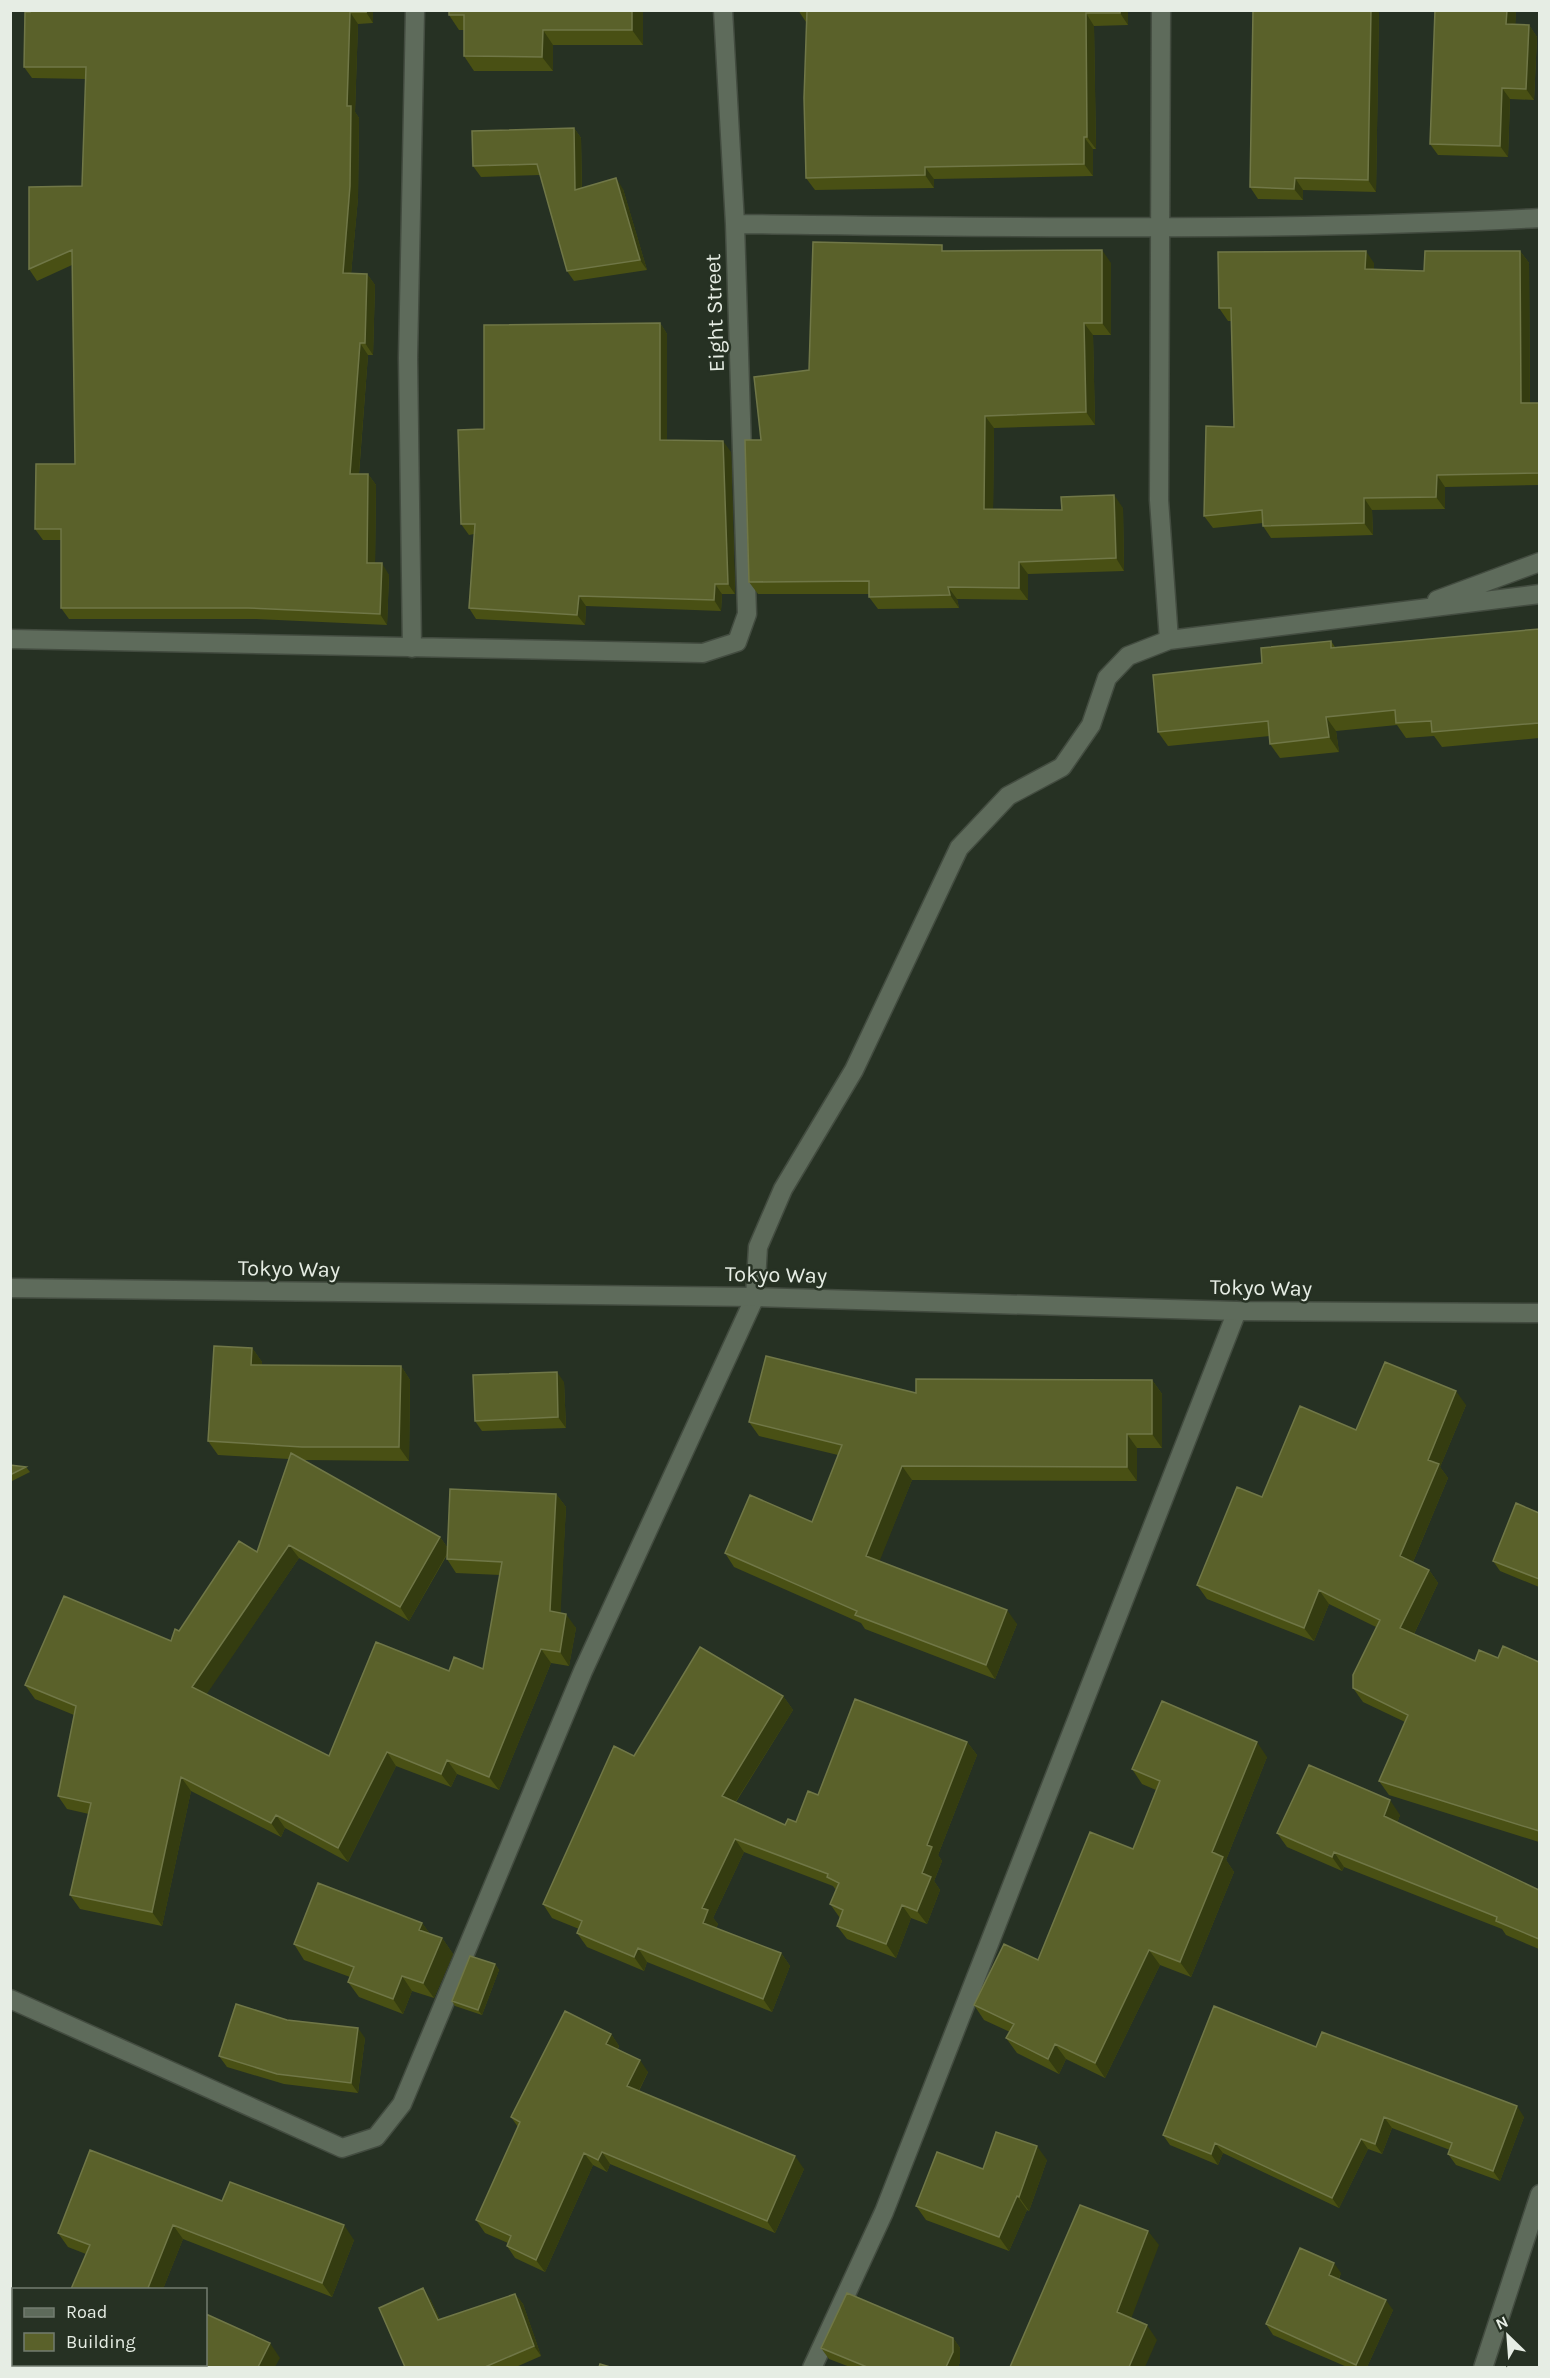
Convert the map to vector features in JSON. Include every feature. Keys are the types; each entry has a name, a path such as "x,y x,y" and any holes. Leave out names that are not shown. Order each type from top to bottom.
{"street":[{"path":"10,639 412,648 408,358 415,10"},
{"name":"Eight Street","path":"412,648 703,653 737,642 747,614 735,224 723,10"},
{"path":"1161,10 1159,500 1169,640"},
{"path":"735,224 1161,228 1385,226 1539,218"},
{"path":"1406,611 1539,562"},
{"path":"10,1999 342,2148 376,2137 402,2104 583,1671 755,1297 758,1247 783,1189 854,1070 959,848 1008,796 1062,767 1091,725 1107,678 1128,656 1169,640 1539,594"},
{"name":"Tokyo Way","path":"10,1288 755,1297 1237,1311 1539,1313"},
{"path":"812,2367 884,2212 1237,1311"},
{"path":"1483,2367 1539,2194"}],"building":[{"path":"30,10 365,10 366,12 350,12 347,106 351,106 350,186 343,273 367,274 365,343 360,343 350,474 368,474 367,563 382,563 380,614 248,608 61,608 61,529 35,529 36,464 75,464 72,250 29,269 29,187 82,186 86,67 24,67 25,12 30,12"},
{"path":"449,10 632,10 632,30 543,30 542,57 464,56 464,15 449,15"},
{"path":"807,10 1120,10 1120,13 1086,13 1087,137 1084,137 1084,164 925,167 925,175 806,178 804,98"},
{"path":"1253,10 1371,10 1368,180 1295,178 1294,189 1250,187"},
{"path":"1435,10 1507,10 1506,24 1529,25 1526,89 1502,88 1500,146 1430,144"},
{"path":"574,128 575,190 616,178 640,260 567,271 537,164 473,166 472,131"},
{"path":"813,242 942,245 942,251 1102,250 1102,323 1084,323 1086,412 985,416 984,509 1062,510 1061,497 1114,495 1116,558 1019,562 1019,588 948,587 950,595 869,597 869,581 749,582 745,440 761,440 754,377 809,370"},
{"path":"1366,251 1365,269 1424,271 1425,251 1520,251 1521,403 1539,403 1539,473 1437,475 1436,497 1364,498 1364,523 1263,526 1262,510 1204,516 1206,426 1234,427 1231,308 1219,308 1218,252"},
{"path":"660,323 660,440 723,441 728,584 715,584 714,600 579,596 577,615 469,608 475,524 461,524 458,430 484,429 484,325"},
{"path":"1539,629 1539,723 1432,732 1431,721 1396,723 1395,710 1326,717 1329,737 1270,744 1268,721 1158,732 1153,675 1262,663 1261,648 1331,641 1331,648"},
{"path":"214,1346 252,1348 251,1365 401,1366 399,1447 302,1447 208,1441"},
{"path":"766,1356 916,1393 916,1379 1152,1380 1152,1434 1127,1434 1127,1467 902,1466 866,1556 1007,1610 986,1665 855,1615 857,1611 725,1553 750,1495 812,1522 842,1445 749,1422"},
{"path":"1385,1362 1456,1391 1428,1460 1439,1464 1400,1556 1429,1570 1400,1628 1475,1661 1479,1650 1498,1658 1503,1646 1539,1662 1539,1831 1379,1781 1408,1715 1353,1688 1353,1675 1380,1620 1319,1590 1304,1628 1197,1585 1237,1487 1262,1497 1300,1406 1356,1430"},
{"path":"557,1372 558,1417 475,1421 473,1375"},
{"path":"291,1453 440,1537 400,1607 289,1545 192,1687 329,1756 376,1642 449,1671 454,1657 483,1669 502,1562 447,1559 450,1489 556,1494 550,1611 566,1614 560,1652 541,1649 489,1777 447,1760 441,1774 387,1752 338,1848 276,1815 271,1823 181,1777 152,1912 70,1895 91,1803 58,1796 76,1706 25,1685 64,1596 171,1641 175,1629 179,1631 239,1541 257,1552"},
{"path":"10,1465 26,1467 10,1475"},
{"path":"1516,1503 1539,1513 1539,1579 1493,1561"},
{"path":"700,1647 783,1696 722,1796 785,1825 788,1819 796,1822 808,1791 818,1795 855,1699 967,1742 927,1845 932,1847 922,1873 931,1877 917,1911 902,1905 886,1944 837,1926 843,1910 830,1904 839,1883 827,1877 828,1874 735,1839 702,1908 708,1910 703,1923 781,1953 763,1999 638,1948 634,1957 577,1933 582,1921 543,1904 614,1746 634,1756"},
{"path":"1162,1701 1257,1742 1212,1852 1223,1857 1180,1962 1149,1950 1095,2063 1055,2044 1048,2059 1006,2038 1014,2024 974,2005 1004,1944 1038,1960 1090,1832 1133,1849 1160,1781 1132,1769"},
{"path":"1309,1765 1390,1800 1384,1816 1539,1890 1539,1939 1496,1921 1497,1917 1334,1852 1332,1857 1277,1833"},
{"path":"318,1883 422,1923 419,1930 442,1938 423,1983 402,1976 393,1999 348,1982 354,1967 294,1944"},
{"path":"470,1956 495,1964 478,2010 452,2001"},
{"path":"236,2004 287,2020 358,2028 351,2083 277,2074 219,2056"},
{"path":"1214,2006 1316,2047 1322,2032 1517,2106 1493,2171 1448,2154 1452,2143 1384,2117 1375,2144 1361,2139 1332,2198 1215,2143 1211,2154 1163,2135"},
{"path":"565,2011 611,2034 606,2044 640,2060 627,2086 795,2156 767,2221 602,2152 598,2160 584,2153 536,2260 507,2246 511,2236 476,2220 520,2122 511,2117"},
{"path":"996,2132 1037,2146 1019,2197 1017,2196 999,2237 916,2206 937,2152 983,2169"},
{"path":"90,2150 222,2201 230,2182 344,2225 322,2283 173,2225 148,2288 71,2288 90,2245 58,2233"},
{"path":"1080,2205 1148,2231 1117,2312 1147,2325 1129,2367 1010,2367"},
{"path":"1300,2248 1334,2263 1329,2275 1386,2300 1356,2365 1266,2324"},
{"path":"423,2288 438,2320 515,2294 534,2346 485,2367 405,2367 379,2308"},
{"path":"847,2293 953,2338 953,2352 946,2367 867,2367 821,2348"},
{"path":"207,2314 270,2343 258,2367 20,2367 207,2366"}]}
